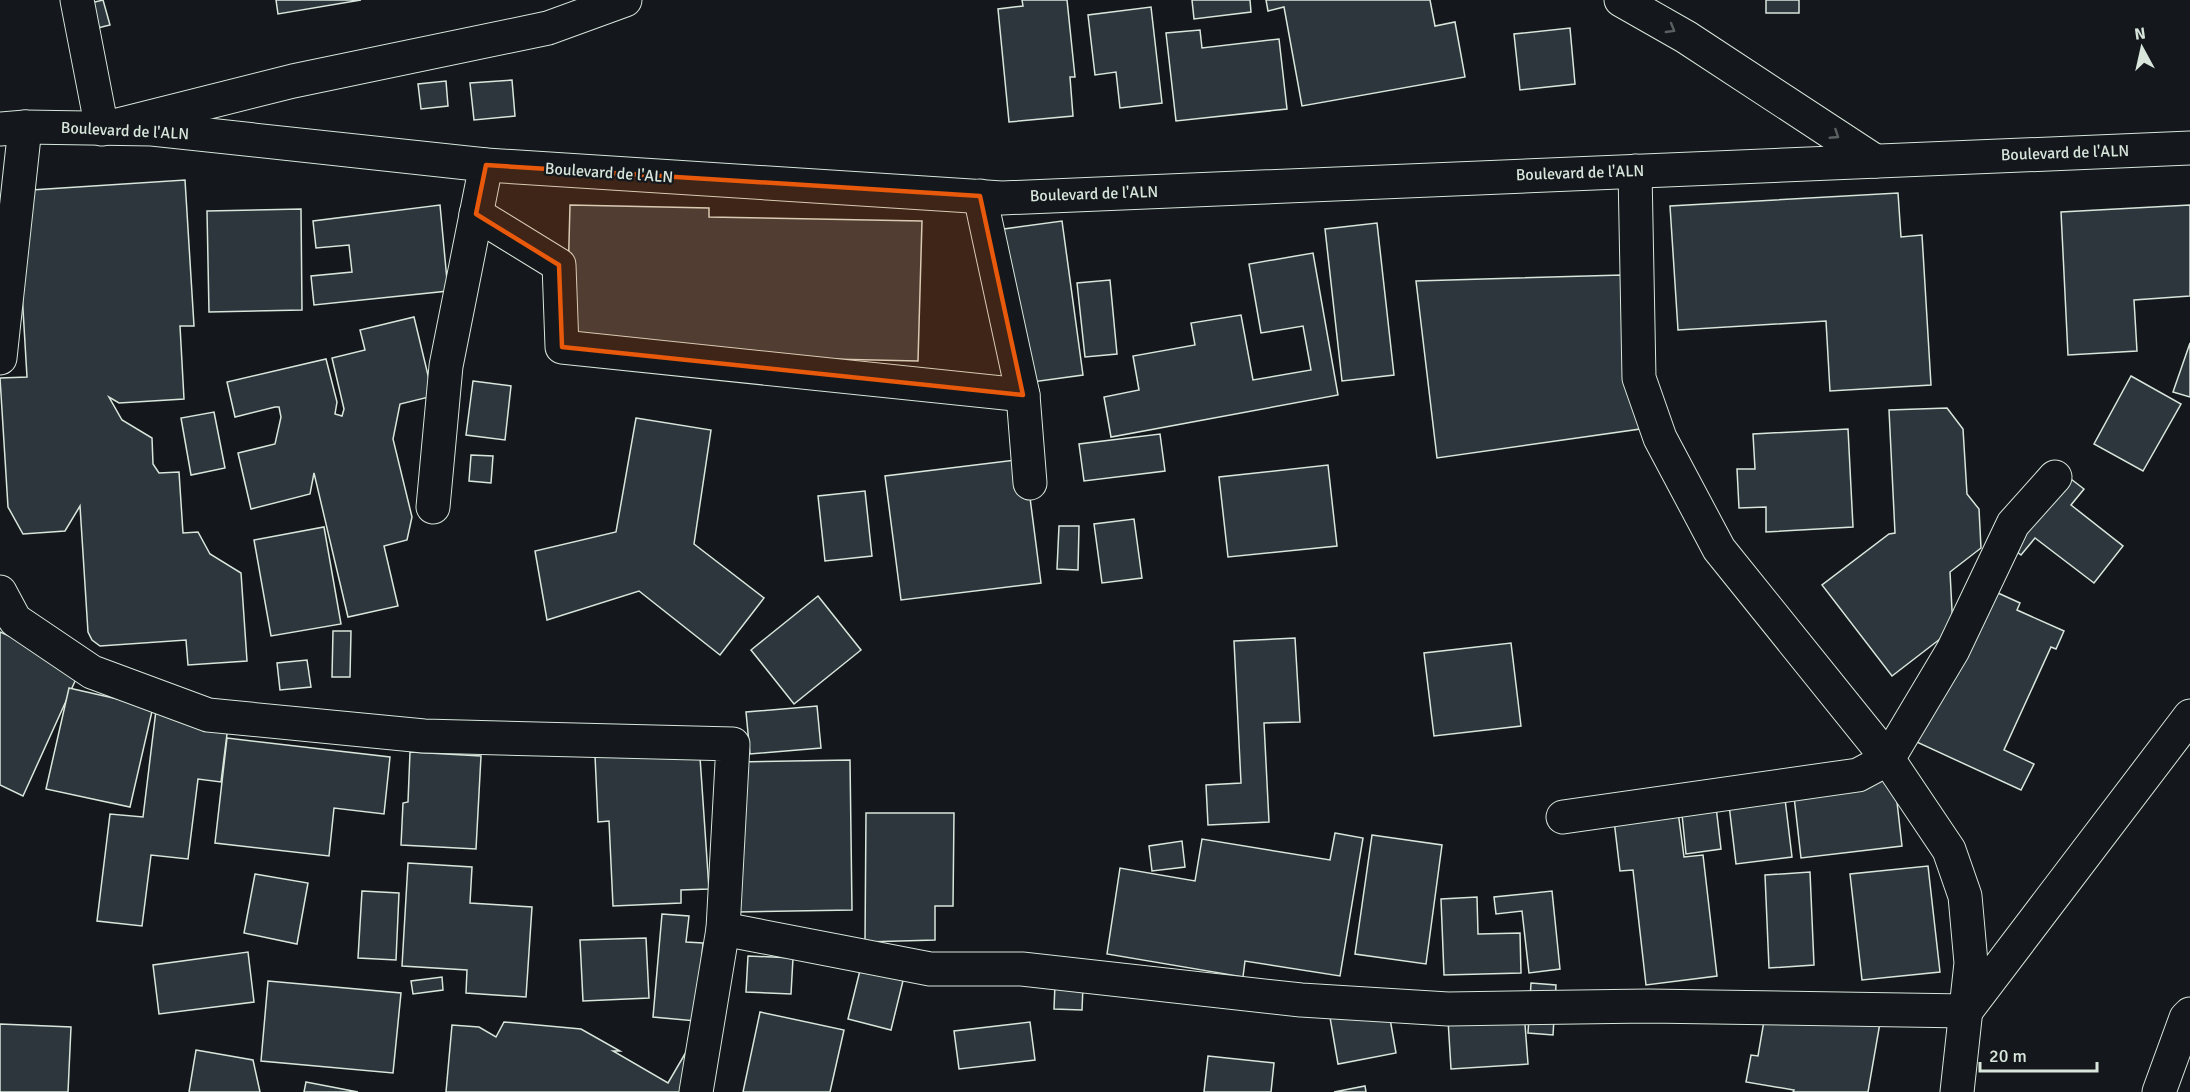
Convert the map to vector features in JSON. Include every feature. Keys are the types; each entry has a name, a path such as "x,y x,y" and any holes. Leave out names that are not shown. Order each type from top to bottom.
{"street":[{"path":"78,0 102,129 293,81 548,28 625,0"},
{"path":"1621,0 1686,38 1875,161"},
{"path":"0,358 12,128"},
{"name":"Boulevard de l'ALN","path":"12,128 152,129 486,165 1002,198 2190,148"},
{"path":"433,507 446,366 486,165"},
{"path":"1635,171 1639,378 1660,438 1719,549 1888,759 1949,850 1965,896 1971,963 1957,1092"},
{"path":"980,196 1023,395 1030,483"},
{"path":"476,214 559,265 562,347 1023,395"},
{"path":"1563,817 1858,775 1888,759 1953,650 2013,524 2055,477"},
{"path":"0,592 15,620 92,672 208,716 424,736 733,744 723,929 696,1092"},
{"path":"1966,1011 2190,716"},
{"path":"723,929 930,969 1022,969 1335,1002 1448,1010 1648,1006 1966,1011"},
{"path":"2159,1092 2186,1018 2190,1014"}],"highlighted area":[{"path":"486,165 980,196 1023,395 562,347 559,265 476,214"}],"building":[{"path":"103,0 110,25 77,33 70,8"},
{"path":"276,0 361,0 278,14"},
{"path":"1022,0 1067,0 1075,77 1070,77 1073,116 1009,122 998,9 1023,6"},
{"path":"1192,0 1250,0 1251,12 1194,19"},
{"path":"1266,0 1430,0 1435,26 1455,22 1465,77 1302,106 1284,7 1268,11"},
{"path":"1766,0 1799,0 1799,13 1766,13"},
{"path":"1151,7 1162,103 1120,108 1116,72 1095,75 1088,15"},
{"path":"1570,28 1575,84 1520,90 1514,34"},
{"path":"1200,30 1202,48 1279,39 1287,109 1176,121 1166,33"},
{"path":"512,80 515,116 474,120 470,83"},
{"path":"446,81 448,106 421,109 418,84"},
{"path":"185,180 194,326 180,326 184,399 119,403 109,397 122,420 152,438 153,464 159,473 179,472 183,533 198,532 210,554 241,573 247,661 188,665 186,640 100,646 92,640 88,632 80,506 65,531 23,534 8,507 0,378 27,377 16,191"},
{"path":"1898,193 1901,237 1922,235 1931,385 1830,391 1826,321 1678,330 1670,206"},
{"path":"440,205 448,291 314,305 311,276 352,272 349,245 316,248 313,221"},
{"path":"570,205 709,208 709,217 922,221 918,361 566,353"},
{"path":"2190,205 2190,296 2134,300 2137,351 2068,355 2061,212"},
{"path":"301,209 302,310 209,312 207,211"},
{"path":"1062,221 1083,375 1025,383 1004,229"},
{"path":"1377,223 1394,375 1342,381 1325,229"},
{"path":"1313,253 1338,395 1111,437 1104,397 1139,390 1133,356 1195,345 1191,323 1241,315 1253,380 1311,370 1303,326 1261,333 1249,264"},
{"path":"1622,275 1640,429 1437,458 1416,281"},
{"path":"1110,280 1117,354 1085,357 1077,283"},
{"path":"414,317 433,396 400,404 393,439 412,517 407,540 384,546 398,606 348,617 314,473 310,494 251,509 238,453 275,444 281,417 279,407 275,407 235,417 227,382 326,359 337,402 335,414 342,416 344,409 332,358 365,350 360,330"},
{"path":"2190,343 2190,397 2173,392"},
{"path":"2131,376 2181,404 2143,471 2094,444"},
{"path":"473,381 511,386 505,440 466,435"},
{"path":"1947,408 1963,429 1967,494 1979,509 1981,548 1950,572 1953,629 1892,676 1822,585 1889,534 1895,533 1889,410"},
{"path":"214,412 225,468 191,475 181,418"},
{"path":"636,418 711,430 694,544 764,598 720,655 639,591 547,620 535,551 616,532"},
{"path":"1848,429 1853,527 1766,532 1766,507 1739,508 1737,469 1755,469 1753,434"},
{"path":"1160,434 1165,471 1084,481 1079,444"},
{"path":"471,455 493,456 491,483 469,481"},
{"path":"1025,459 1041,583 901,600 885,476"},
{"path":"1328,465 1337,546 1228,557 1219,477"},
{"path":"2058,469 2084,489 2071,505 2123,546 2094,583 2035,538 2021,555 2002,540"},
{"path":"865,491 872,556 825,561 818,496"},
{"path":"1134,519 1142,578 1102,583 1094,524"},
{"path":"1059,526 1079,526 1078,570 1057,569"},
{"path":"324,527 341,624 271,636 254,540"},
{"path":"1998,593 2020,603 2017,610 2064,631 2056,649 2051,647 2004,750 2034,764 2021,790 1908,738"},
{"path":"818,596 861,650 794,704 751,650"},
{"path":"333,631 351,631 350,677 332,677"},
{"path":"0,632 81,668 23,796 0,785"},
{"path":"1295,638 1300,722 1264,723 1269,822 1208,825 1206,785 1241,783 1234,641"},
{"path":"1511,643 1521,726 1434,736 1424,653"},
{"path":"307,660 311,687 280,690 277,663"},
{"path":"69,688 153,707 130,807 46,789"},
{"path":"157,702 230,710 221,782 198,779 188,859 151,855 142,926 97,921 110,814 143,817"},
{"path":"817,706 821,748 750,754 746,712"},
{"path":"698,728 709,889 681,890 681,903 613,906 609,821 598,822 594,733"},
{"path":"227,738 390,757 384,814 334,808 329,856 215,843"},
{"path":"410,752 481,756 476,849 401,845 403,803 408,802"},
{"path":"1892,758 1902,846 1801,858 1791,770"},
{"path":"850,760 852,910 738,912 736,762"},
{"path":"1713,781 1721,849 1686,854 1679,785"},
{"path":"1785,799 1792,857 1736,864 1729,805"},
{"path":"1677,804 1684,857 1703,855 1717,976 1646,985 1633,870 1620,871 1613,812"},
{"path":"866,813 954,813 953,906 935,906 935,940 865,942"},
{"path":"1335,833 1363,838 1340,976 1245,961 1243,977 1107,954 1120,868 1195,881 1202,839 1330,860"},
{"path":"1372,835 1442,845 1426,964 1355,954"},
{"path":"1182,841 1185,867 1152,871 1149,846"},
{"path":"408,863 472,867 470,903 532,907 526,997 466,993 467,970 402,966"},
{"path":"1928,866 1940,972 1862,980 1850,874"},
{"path":"1810,872 1814,965 1769,968 1765,875"},
{"path":"255,874 308,883 297,944 244,933"},
{"path":"362,891 399,893 396,960 358,958"},
{"path":"1552,891 1560,969 1529,973 1522,911 1496,914 1494,897"},
{"path":"1477,897 1478,934 1520,933 1521,973 1444,975 1441,899"},
{"path":"662,914 689,916 686,942 703,943 696,1021 653,1017"},
{"path":"646,938 649,998 583,1001 580,940"},
{"path":"867,942 910,952 891,1030 848,1019"},
{"path":"248,952 254,1002 159,1014 153,965"},
{"path":"748,956 793,958 791,994 746,992"},
{"path":"1056,959 1084,961 1082,1010 1054,1009"},
{"path":"442,977 443,990 413,994 411,981"},
{"path":"268,981 401,993 393,1073 261,1061"},
{"path":"1531,983 1556,985 1553,1035 1528,1033"},
{"path":"1385,990 1396,1053 1338,1064 1327,1000"},
{"path":"1523,998 1528,1064 1451,1069 1447,1003"},
{"path":"760,1012 844,1030 830,1092 743,1092"},
{"path":"1765,1015 1881,1017 1868,1092 1793,1092 1794,1090 1746,1082 1751,1055 1758,1056"},
{"path":"504,1022 581,1029 620,1051 613,1051 668,1083 689,1047 685,1092 446,1092 452,1025 479,1027 496,1037"},
{"path":"1030,1022 1035,1060 959,1069 954,1031"},
{"path":"0,1024 71,1027 68,1092 0,1092"},
{"path":"196,1050 253,1060 260,1092 189,1092"},
{"path":"1208,1056 1274,1063 1271,1092 1204,1092"},
{"path":"306,1082 358,1092 304,1092"},
{"path":"1365,1086 1366,1092 1334,1092"}]}
